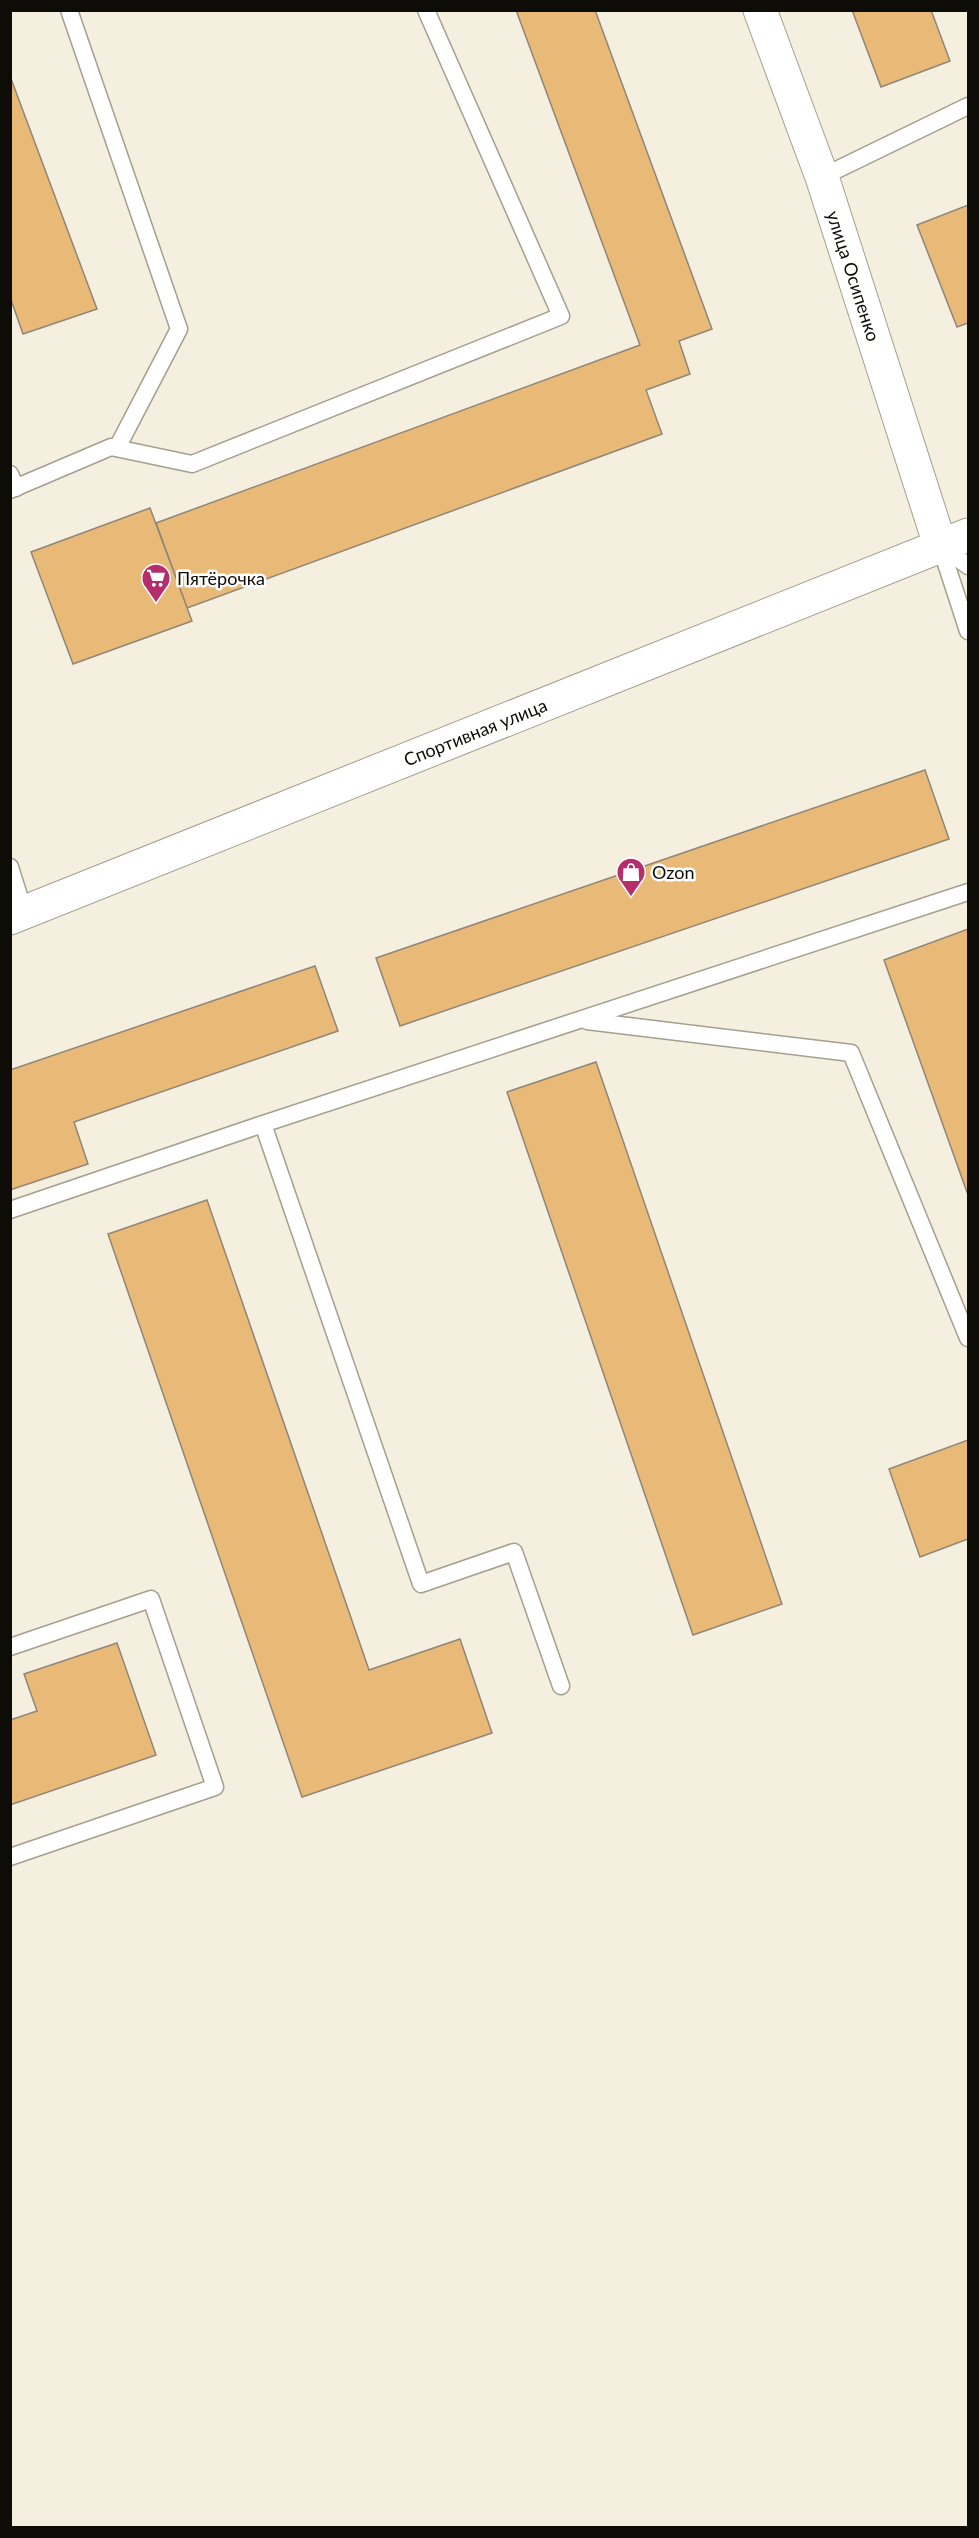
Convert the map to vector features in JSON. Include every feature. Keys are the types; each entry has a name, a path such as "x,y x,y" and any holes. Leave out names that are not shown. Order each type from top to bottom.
{"street":[{"name":"улица Осипенко","path":"760,10 954,540"},
{"name":"Спортивная улица","path":"17,915 954,540"}],"lane":[{"path":"69,10 179,329 117,448"},
{"path":"12,484 111,447 192,464 561,316 426,10"},
{"path":"822,177 969,106"},
{"path":"954,540 969,566"},
{"path":"954,540 969,631"},
{"path":"10,867 17,915"},
{"path":"10,1210 263,1124 969,892"},
{"path":"580,1020 851,1053 969,1338"},
{"path":"263,1124 421,1584 514,1552 561,1686"},
{"path":"10,1647 151,1599 216,1787 10,1857"}],"building":[{"path":"516,10 595,10 712,329 679,341 690,374 646,390 662,434 187,608 156,523 640,345"},
{"path":"852,10 931,10 950,61 881,87"},
{"path":"10,76 97,309 23,334 10,297"},
{"path":"968,205 968,323 957,327 917,225"},
{"path":"150,508 192,621 73,664 31,552"},
{"path":"925,770 949,839 400,1026 376,958"},
{"path":"968,929 968,1195 884,960"},
{"path":"315,966 338,1031 74,1122 88,1164 10,1190 10,1070"},
{"path":"596,1062 782,1604 693,1635 507,1092"},
{"path":"207,1200 369,1670 460,1639 492,1733 302,1797 108,1234"},
{"path":"968,1440 968,1539 920,1557 889,1469"},
{"path":"117,1643 156,1755 10,1805 10,1720 37,1711 24,1674"}],"place":[{"name":"Пятёрочка","path":"156,604"},
{"name":"Ozon","path":"631,898"}]}
